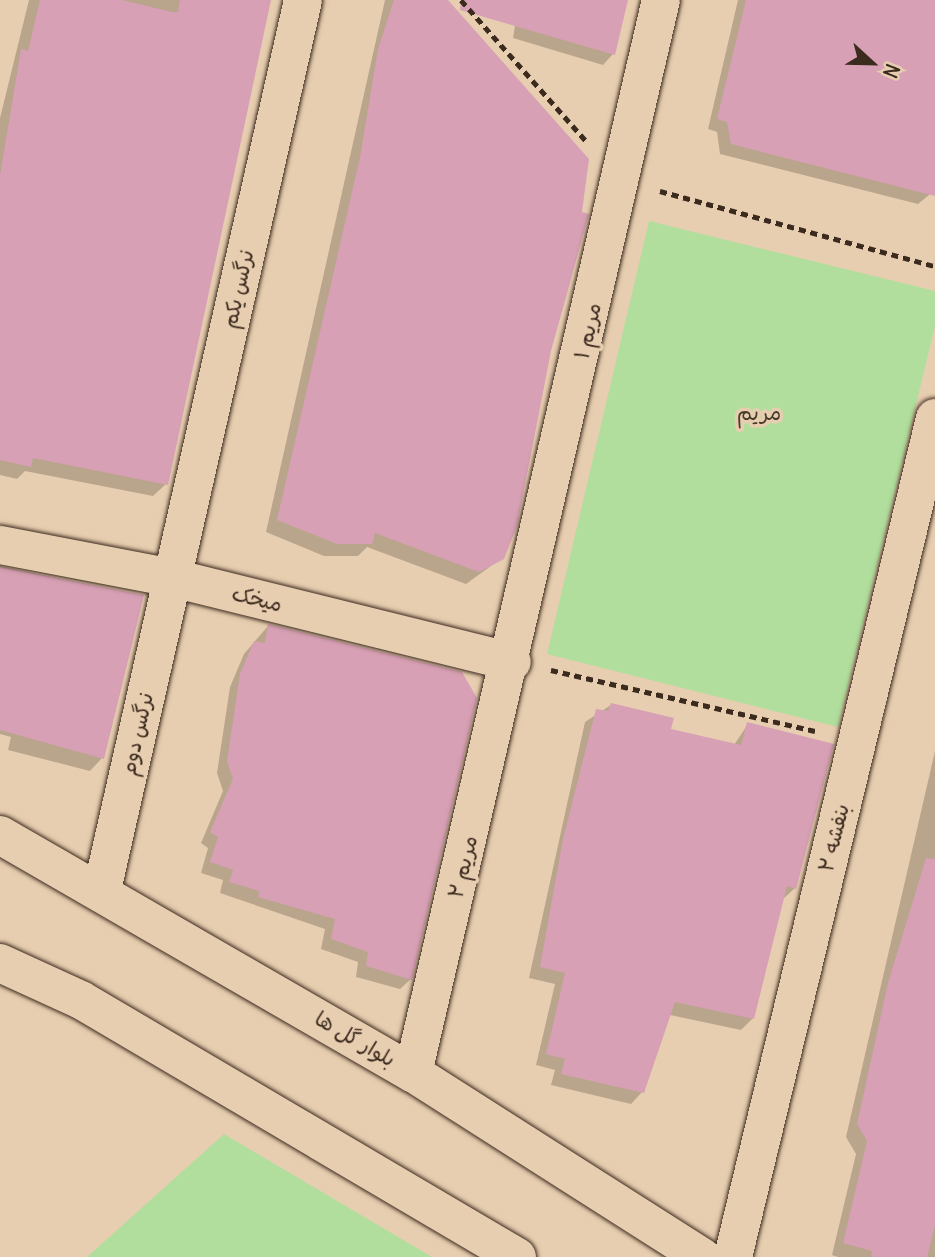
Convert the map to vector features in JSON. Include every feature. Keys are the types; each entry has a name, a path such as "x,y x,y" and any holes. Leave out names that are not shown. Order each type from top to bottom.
{"street":[{"name":"نرگس یکم","path":"173,578 303,0"},
{"name":"مریم ۱","path":"513,662 661,0"},
{"name":"بنفشه ۲","path":"733,1257 935,418"},
{"name":"میخک","path":"0,544 173,578 513,662"},
{"name":"نرگس دوم","path":"102,890 173,578"},
{"name":"مریم ۲","path":"413,1073 513,662"},
{"name":"بلوار گل ها","path":"0,835 102,890 413,1073 702,1257"},
{"path":"0,963 81,1000 517,1257"}],"path":[{"path":"461,0 622,181 935,266"},
{"path":"513,662 858,741"}],"green space":[{"name":"مریم","path":"649,221 935,291 935,326 838,727 547,654"},
{"path":"224,1134 432,1257 87,1257"}],"building":[{"path":"40,0 122,0 178,12 180,0 271,0 168,485 33,458 31,467 0,460 0,175 21,49 28,51"},
{"path":"394,0 448,0 589,159 582,212 589,214 551,351 517,526 504,559 479,572 375,533 372,544 337,544 277,520 360,157 378,49"},
{"path":"461,0 628,0 615,55 460,10"},
{"path":"746,0 935,0 935,196 731,144 727,122 717,119"},
{"path":"0,567 144,595 104,759 0,730"},
{"path":"268,624 462,672 477,698 412,980 366,966 368,952 331,939 335,919 258,897 259,891 229,882 233,870 210,862 218,837 210,832 233,779 227,761 240,674 254,641 265,643"},
{"path":"611,703 674,718 671,729 741,745 747,722 834,744 796,889 787,886 754,1019 675,1002 644,1093 561,1074 565,1059 546,1054 565,973 540,967 563,839 596,709 608,711"},
{"path":"926,858 935,859 935,1225 927,1257 871,1257 872,1251 843,1243 867,1141 857,1124 888,983"}]}
